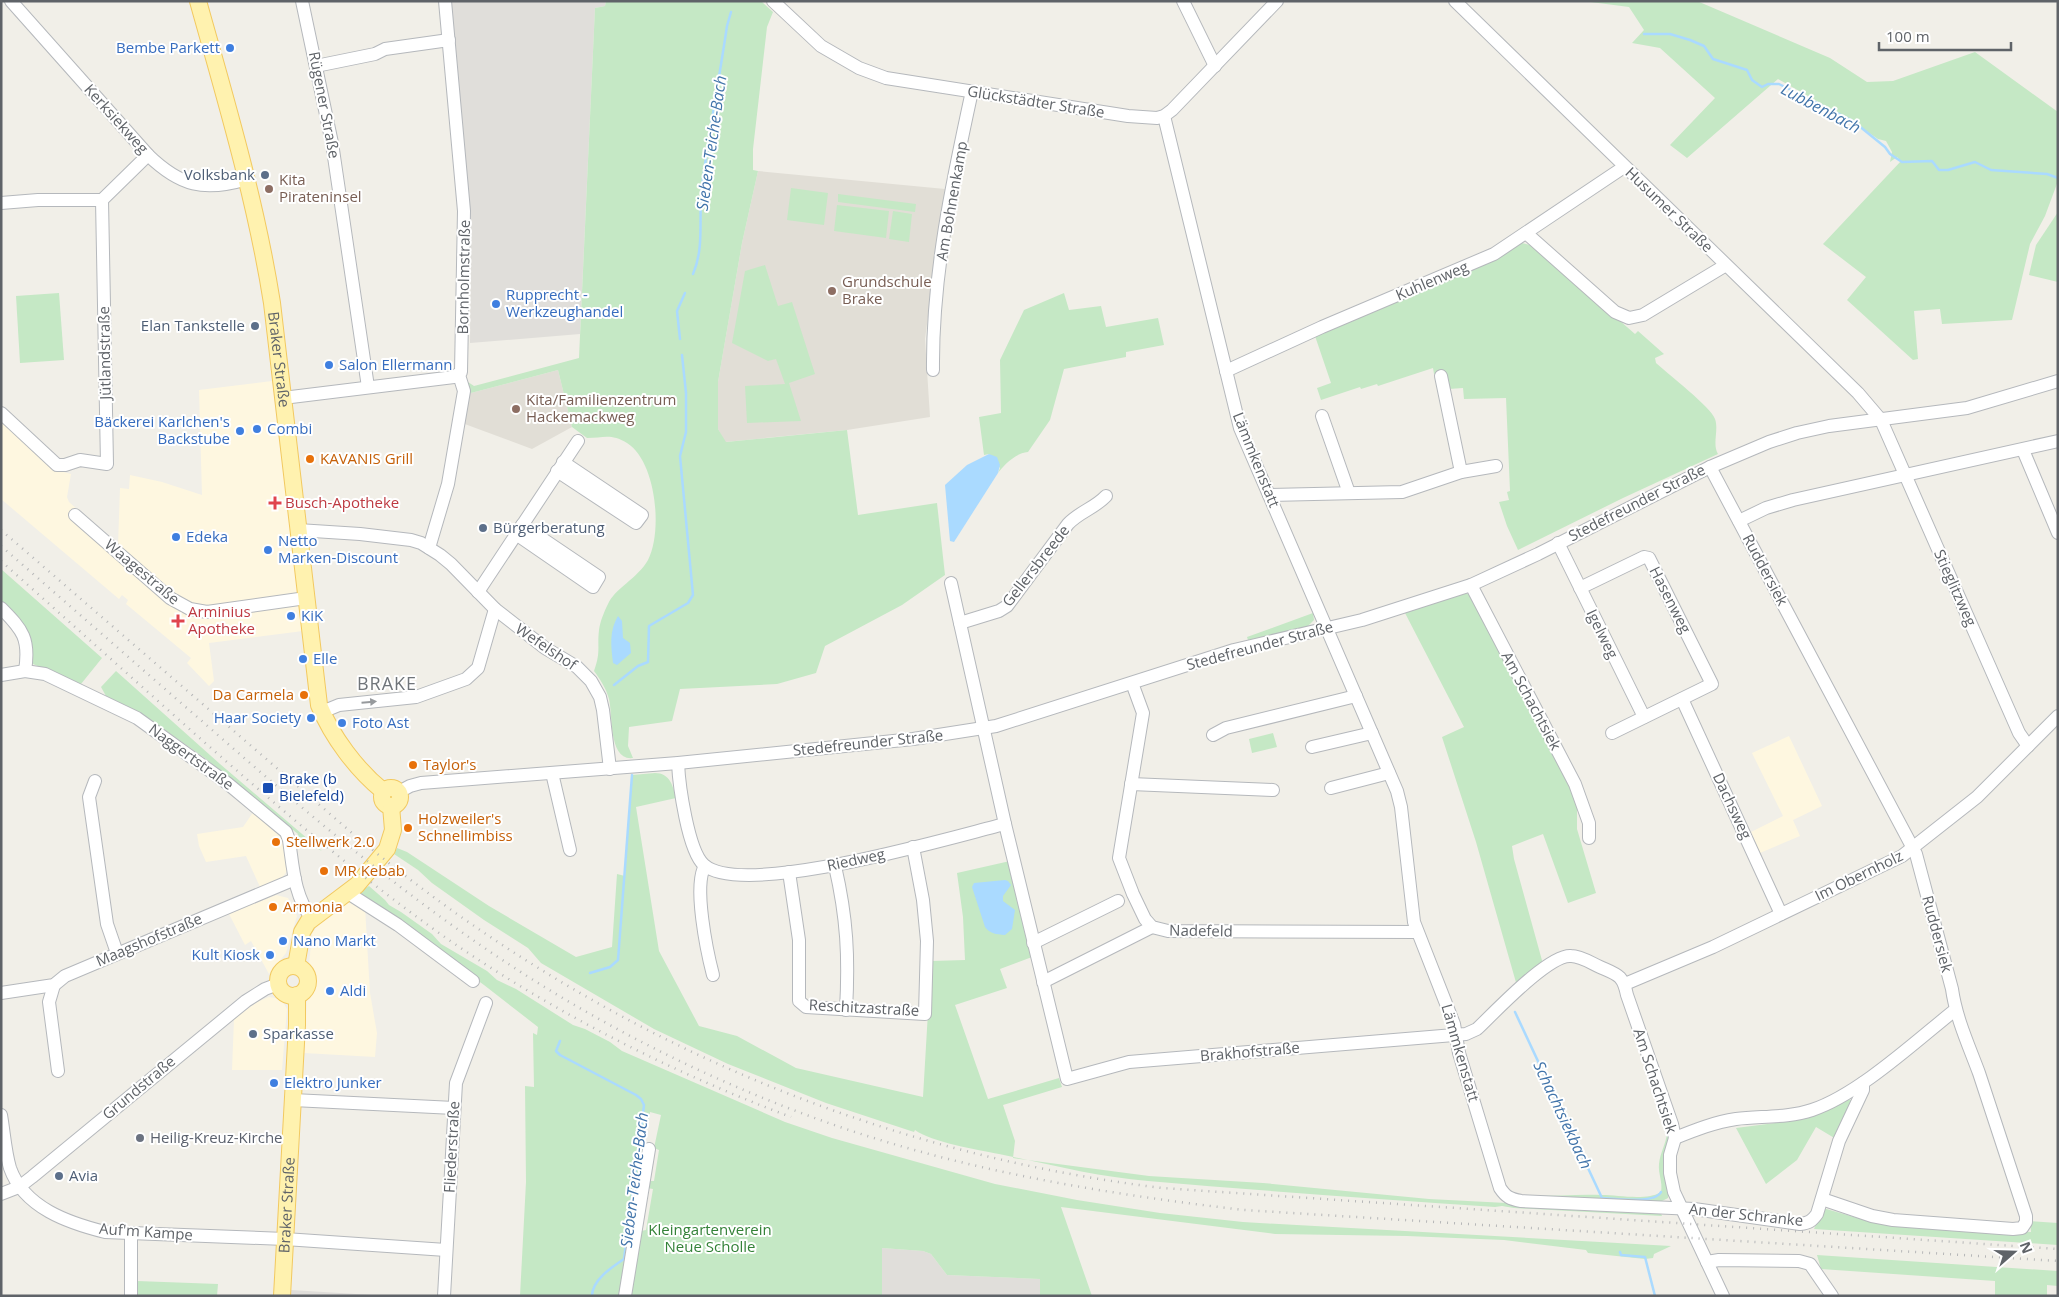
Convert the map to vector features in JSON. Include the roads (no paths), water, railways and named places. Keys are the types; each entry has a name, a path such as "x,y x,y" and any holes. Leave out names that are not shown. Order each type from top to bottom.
{"main road":[{"name":"Braker Straße","path":"198,1 247,179 259,227 269,281 318,699 328,724 360,769 391,792"},
{"name":"Braker Straße","path":"348,893 362,881 390,843 393,830 391,806 383,802 381,796 391,792"},
{"path":"296,966 302,932 312,919 348,893"},
{"path":"296,966 305,973 308,984 306,989 292,996 283,992 278,984 283,970 296,966"},
{"name":"Braker Straße","path":"282,1296 297,995"}],"street":[{"name":"Kerksiekweg","path":"11,1 148,155 171,174 186,182 211,186 228,185 247,179"},
{"name":"Rügener Straße","path":"302,1 338,180 368,387"},
{"name":"Bornholmstraße","path":"429,548 448,484 464,391 459,375 463,365 464,215 445,1"},
{"name":"Glückstädter Straße","path":"773,1 821,46 859,68 886,78 1128,116 1151,118 1164,116"},
{"path":"1183,1 1215,66"},
{"path":"1164,116 1172,110 1277,1"},
{"name":"Husumer Straße","path":"1455,1 1858,393 1883,424"},
{"path":"316,66 375,54 385,49 449,40"},
{"name":"Am Bohnenkamp","path":"933,370 933,330 937,287 951,189 972,92"},
{"name":"Lämmkenstatt","path":"1164,116 1240,428 1389,773 1401,807 1414,922 1454,1024 1459,1053 1500,1188 1511,1199 1521,1201 1681,1209"},
{"path":"1,203 38,200 102,200 148,155"},
{"name":"Kuhlenweg","path":"1226,371 1322,327 1494,254 1624,167"},
{"name":"Jütlandstraße","path":"1,413 57,465 65,465 80,460 107,464 102,200"},
{"path":"1526,233 1615,312 1629,318 1643,316 1726,265"},
{"path":"283,398 459,375"},
{"path":"1441,376 1461,472"},
{"name":"Stedefreunder Straße","path":"391,792 421,783 678,763 985,729 1238,649 1326,629 1473,590 1712,471 1754,447 1797,433 1829,426 1883,424 1967,408 2058,381"},
{"path":"1322,416 1349,493"},
{"name":"Stieglitzweg","path":"1883,424 2019,733 2028,746"},
{"path":"478,592 578,441"},
{"path":"1739,521 1778,504 2058,441"},
{"path":"2023,450 2058,533"},
{"path":"1270,495 1402,492 1461,472 1496,466"},
{"path":"560,467 642,515 636,523 560,467"},
{"name":"Ruddersiek","path":"1712,471 1914,848 1952,990 1955,1010 2012,1171 2026,1216 2025,1226 2013,1229 1893,1220 1872,1216 1822,1199"},
{"name":"Gellersbreede","path":"960,623 999,611 1007,606 1068,524 1075,517 1097,505 1106,496"},
{"name":"Waagestraße","path":"75,514 170,598 190,609 207,612 306,598"},
{"name":"Wefelshof","path":"298,530 399,538 421,543 451,564 495,609 545,648 577,667 591,681 600,697 603,710 610,769"},
{"path":"519,530 599,577 593,587 519,530"},
{"name":"Igelweg","path":"1560,547 1644,717"},
{"name":"Hasenweg","path":"1580,588 1644,557 1648,558 1712,684 1682,699"},
{"path":"950,583 985,729"},
{"name":"Am Schachtsiek","path":"1473,590 1575,784 1589,823 1589,838"},
{"path":"1,608 17,624 24,636 28,648 26,671"},
{"path":"322,712 340,705 416,697 466,679 474,673 481,661 495,609"},
{"name":"Naggertstraße","path":"1,675 26,671 57,679 137,718 227,782 286,832 301,902 312,919"},
{"name":"Nadefeld","path":"1132,683 1143,713 1119,858 1133,894 1145,919 1152,927 1168,931 1417,932"},
{"path":"1213,735 1226,728 1356,696"},
{"path":"1612,733 1682,699"},
{"name":"Dachsweg","path":"1682,699 1781,914"},
{"name":"Im Obernholz","path":"1623,980 1713,948 1902,856 1976,797 2058,716"},
{"name":"Brakhofstraße","path":"985,729 1005,824 1067,1079 1129,1062 1466,1034 1477,1029 1546,965 1556,959 1570,956 1578,957 1623,980"},
{"path":"1312,746 1372,733"},
{"path":"678,763 680,787 693,844 699,860 705,866 700,877 705,940 713,975"},
{"path":"1331,788 1389,773"},
{"path":"552,774 570,850"},
{"path":"95,781 89,797 107,924 117,953"},
{"path":"1131,784 1273,790"},
{"name":"Riedweg","path":"705,866 714,871 727,874 789,872 835,866 1005,824"},
{"name":"Reschitzastraße","path":"789,872 799,940 799,1001 806,1007 925,1014 928,941 923,900 913,847"},
{"path":"835,866 843,901 848,940 846,1010"},
{"name":"Maagshofstraße","path":"1,993 54,985 65,976 117,953 295,879"},
{"path":"348,893 398,925 473,981"},
{"path":"1033,943 1118,901"},
{"path":"1043,982 1152,927"},
{"name":"Am Schachtsiek","path":"1623,980 1672,1124 1675,1138 1670,1155 1670,1173 1674,1192 1723,1296"},
{"name":"Grundstraße","path":"1,1194 19,1187 244,1002 265,989 278,984"},
{"path":"54,985 49,1002 58,1071"},
{"name":"Fliederstraße","path":"444,1296 456,1083 486,1003"},
{"path":"1675,1138 1707,1126 1736,1120 1812,1110 1826,1104 1863,1082 1955,1010"},
{"name":"An der Schranke","path":"1681,1209 1800,1224 1812,1221 1817,1214 1822,1199 1838,1141 1863,1090 1863,1082"},
{"path":"293,1100 454,1108"},
{"path":"1,1115 8,1158 19,1187"},
{"path":"625,1296 649,1149"},
{"name":"Auf'm Kampe","path":"19,1187 38,1204 68,1221 106,1232 446,1250"},
{"path":"131,1233 131,1296"},
{"path":"1707,1262 1718,1260 1799,1261 1810,1264 1832,1296"}],"water":[{"path":"989,454 997,457 1000,465 998,473 954,542 950,541 945,485 967,465"},
{"path":"618,616 622,621 623,638 630,643 631,653 617,665 613,663 611,639 613,627"},
{"path":"1005,880 1011,885 1003,896 1003,901 1015,910 1012,929 1005,935 991,932 985,927 972,887 974,883"}],"waterway":[{"name":"Sieben-Teiche-Bach","path":"693,274 699,253 701,197 705,166 727,26 731,12"},
{"name":"Lubbenbach","path":"1644,34 1670,34 1704,46 1713,59 1747,70 1752,80 1762,87 1768,84 1779,84 1853,121 1885,147 1890,154 1902,162 1932,161 1939,170 1948,170 1975,162 1991,170 2047,174 2058,178"},
{"name":"Sieben-Teiche-Bach","path":"680,339 677,311 685,293"},
{"name":"Sieben-Teiche-Bach","path":"614,685 638,666 648,662 649,626 688,603 693,595 680,456 686,432 686,393 682,355"},
{"name":"Sieben-Teiche-Bach","path":"590,973 610,967 618,960 632,775"},
{"name":"Schachtsiekbach","path":"1515,1012 1602,1198 1643,1199 1657,1196 1661,1192"},
{"name":"Sieben-Teiche-Bach","path":"560,1041 556,1051 560,1055 636,1095 644,1105 624,1259 599,1279 592,1296"},
{"name":"Schachtsiekbach","path":"1620,1252 1621,1255 1645,1257 1655,1296"}],"railway":[{"path":"1,530 352,833 441,903 534,966 631,1021 731,1070 834,1111 941,1144 1050,1170 1162,1188 2058,1249"},
{"path":"1,546 314,818 429,909 469,937 549,990 588,1013 670,1056 754,1094 840,1127 939,1157 989,1169 1090,1189 1244,1210 2058,1261"},
{"path":"1,561 288,814 351,866 449,940 530,992 615,1039 702,1081 791,1117"}],"place":[{"name":"Bembe Parkett","path":"230,48"},
{"name":"Volksbank","path":"265,175"},
{"name":"Kita Pirateninsel","path":"269,189"},
{"name":"Grundschule Brake","path":"832,291"},
{"name":"Rupprecht - Werkzeughandel","path":"496,304"},
{"name":"Elan Tankstelle","path":"255,326"},
{"name":"Salon Ellermann","path":"329,365"},
{"name":"Kita/Familienzentrum Hackemackweg","path":"516,409"},
{"name":"Combi","path":"257,429"},
{"name":"Bäckerei Karlchen's Backstube","path":"240,431"},
{"name":"KAVANIS Grill","path":"310,459"},
{"name":"Busch-Apotheke","path":"275,503"},
{"name":"Bürgerberatung","path":"483,528"},
{"name":"Edeka","path":"176,537"},
{"name":"Netto Marken-Discount","path":"268,550"},
{"name":"KiK","path":"291,616"},
{"name":"Arminius Apotheke","path":"178,621"},
{"name":"Elle","path":"303,659"},
{"name":"Da Carmela","path":"304,695"},
{"name":"Haar Society","path":"311,718"},
{"name":"Foto Ast","path":"342,723"},
{"name":"Taylor's","path":"413,765"},
{"name":"Brake (b Bielefeld)","path":"268,788"},
{"name":"Holzweiler's Schnellimbiss","path":"408,828"},
{"name":"Stellwerk 2.0","path":"276,842"},
{"name":"MR Kebab","path":"324,871"},
{"name":"Armonia","path":"273,907"},
{"name":"Nano Markt","path":"283,941"},
{"name":"Kult Kiosk","path":"270,955"},
{"name":"Aldi","path":"330,991"},
{"name":"Sparkasse","path":"253,1034"},
{"name":"Elektro Junker","path":"274,1083"},
{"name":"Heilig-Kreuz-Kirche","path":"140,1138"},
{"name":"Avia","path":"59,1176"}],"district":[{"name":"BRAKE","path":"387,684"}],"park label":[{"name":"Kleingartenverein Neue Scholle","path":"710,1238"}]}
